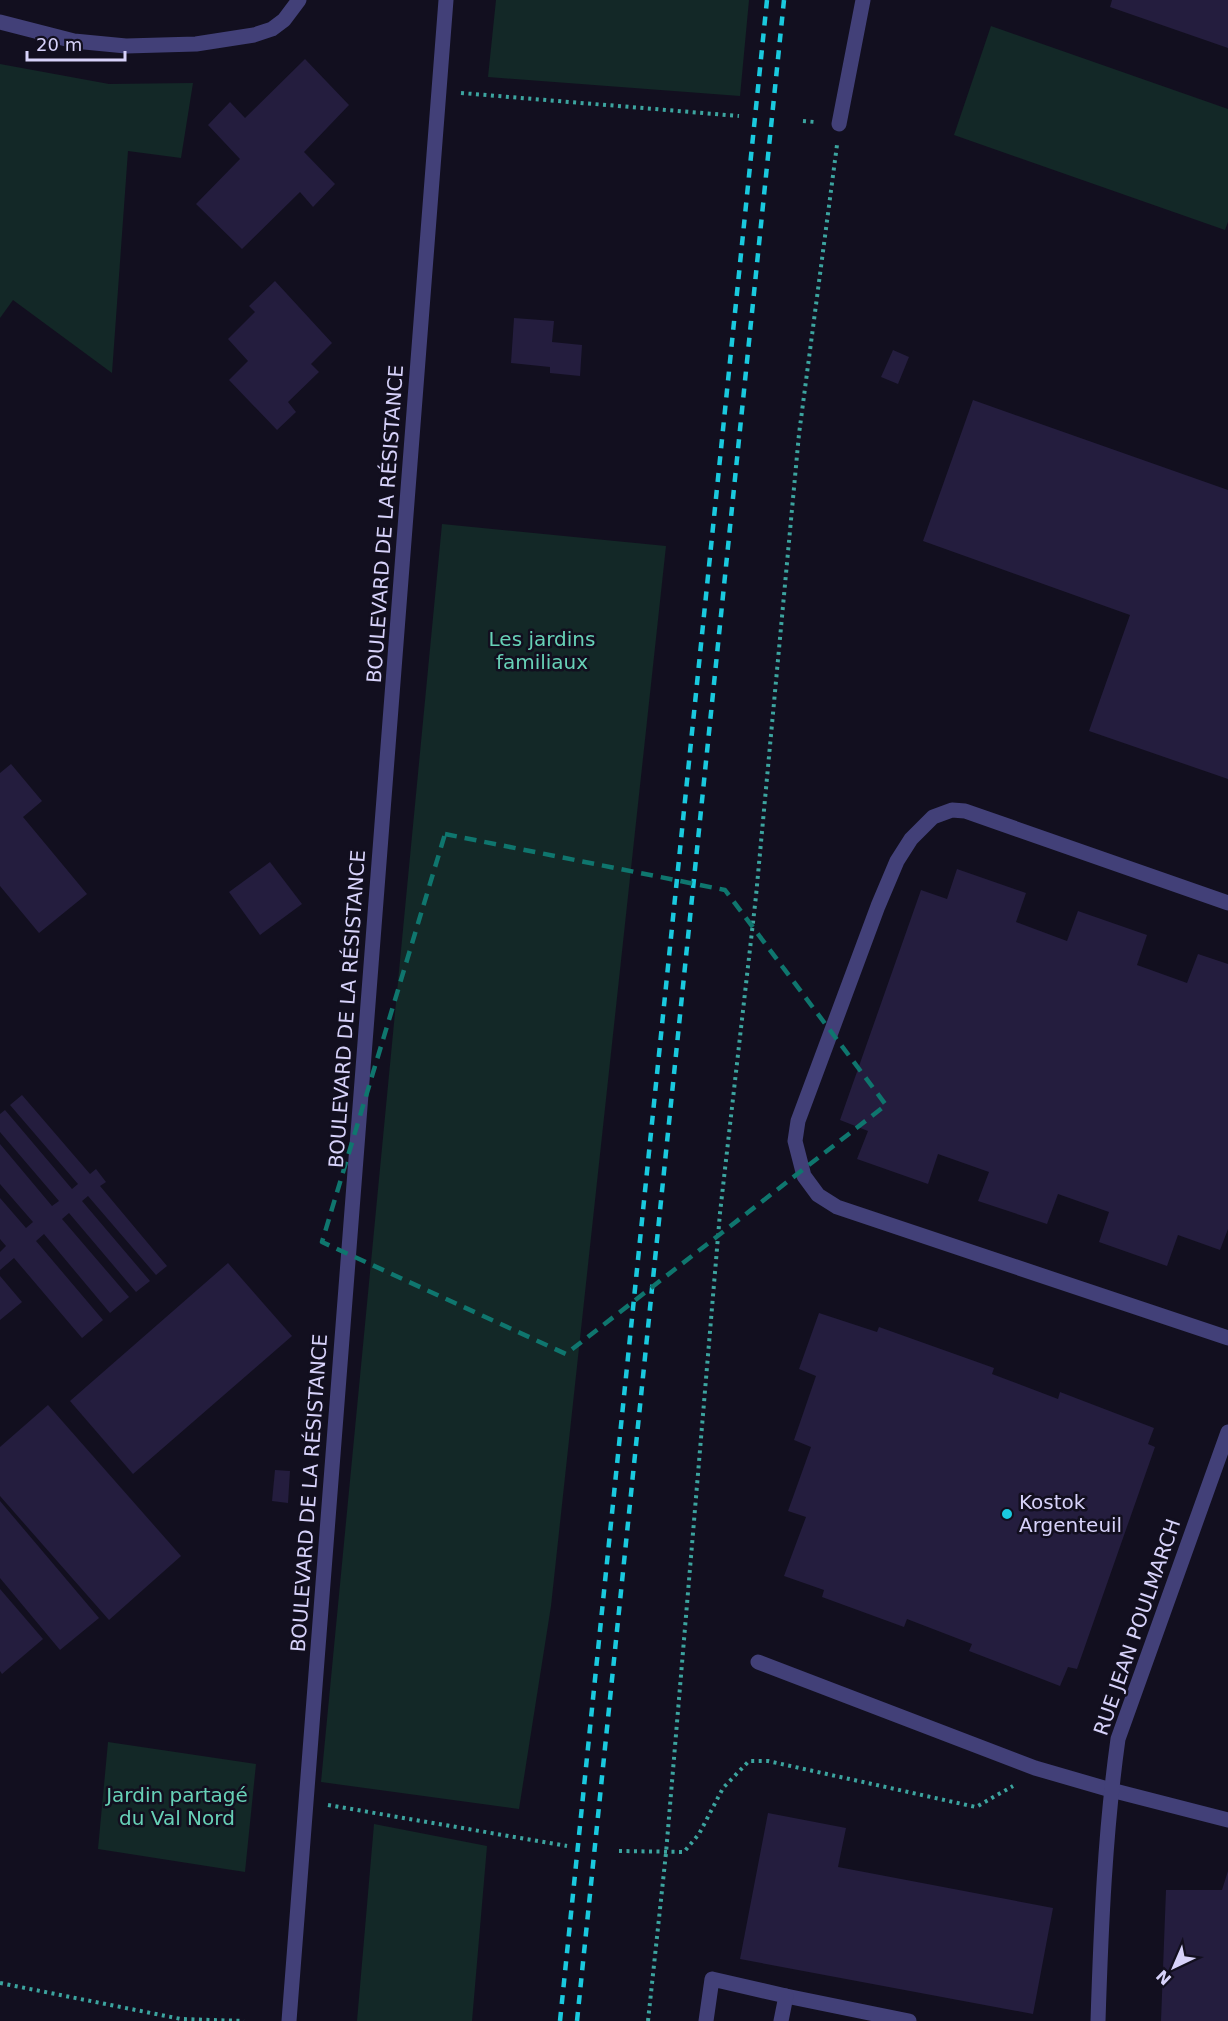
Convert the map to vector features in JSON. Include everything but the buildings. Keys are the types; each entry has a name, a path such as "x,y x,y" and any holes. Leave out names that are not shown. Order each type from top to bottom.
{"street":[{"path":"0,22 74,41 126,46 196,44 254,35 272,29 284,20 298,0"},
{"name":"BOULEVARD DE LA RÉSISTANCE","path":"289,2021 446,0"},
{"path":"839,124 863,0"},
{"path":"1228,903 965,811 952,810 933,817 911,839 897,861 798,1121 795,1141 804,1176 818,1196 837,1207 1228,1338"},
{"name":"RUE JEAN POULMARCH","path":"1098,2021 1101,1930 1111,1790 1118,1739 1228,1432"},
{"path":"758,1662 1035,1768 1228,1820"},
{"path":"706,2021 712,1979 909,2021"},
{"path":"781,2021 786,1996"}],"path":[{"path":"486,95 739,116"},
{"path":"648,2021 666,1853 720,1213 756,896 799,434 839,124"},
{"path":"620,1851 684,1852 699,1834 723,1788 749,1761 768,1761 976,1807 1013,1786 1035,1768"},
{"path":"306,1801 567,1846"},
{"path":"0,1983 181,2019 244,2021"}],"highlighted area":[{"path":"445,834 725,890 886,1105 566,1354 322,1242"}],"green space":[{"path":"496,0 749,0 740,96 488,77"},
{"path":"991,26 1228,109 1228,222 1225,230 954,135"},
{"path":"0,64 109,84 193,83 181,158 128,151 112,373 13,300 0,318"},
{"name":"Les jardins familiaux","path":"442,524 666,546 551,1606 519,1809 321,1782"},
{"name":"Jardin partagé du Val Nord","path":"108,1742 256,1764 245,1872 98,1849"},
{"path":"374,1824 487,1846 472,2021 357,2021"}],"railway":[{"path":"560,2021 767,0"},
{"path":"577,2021 784,0"}],"place":[{"name":"Kostok Argenteuil","path":"1007,1514"}]}
